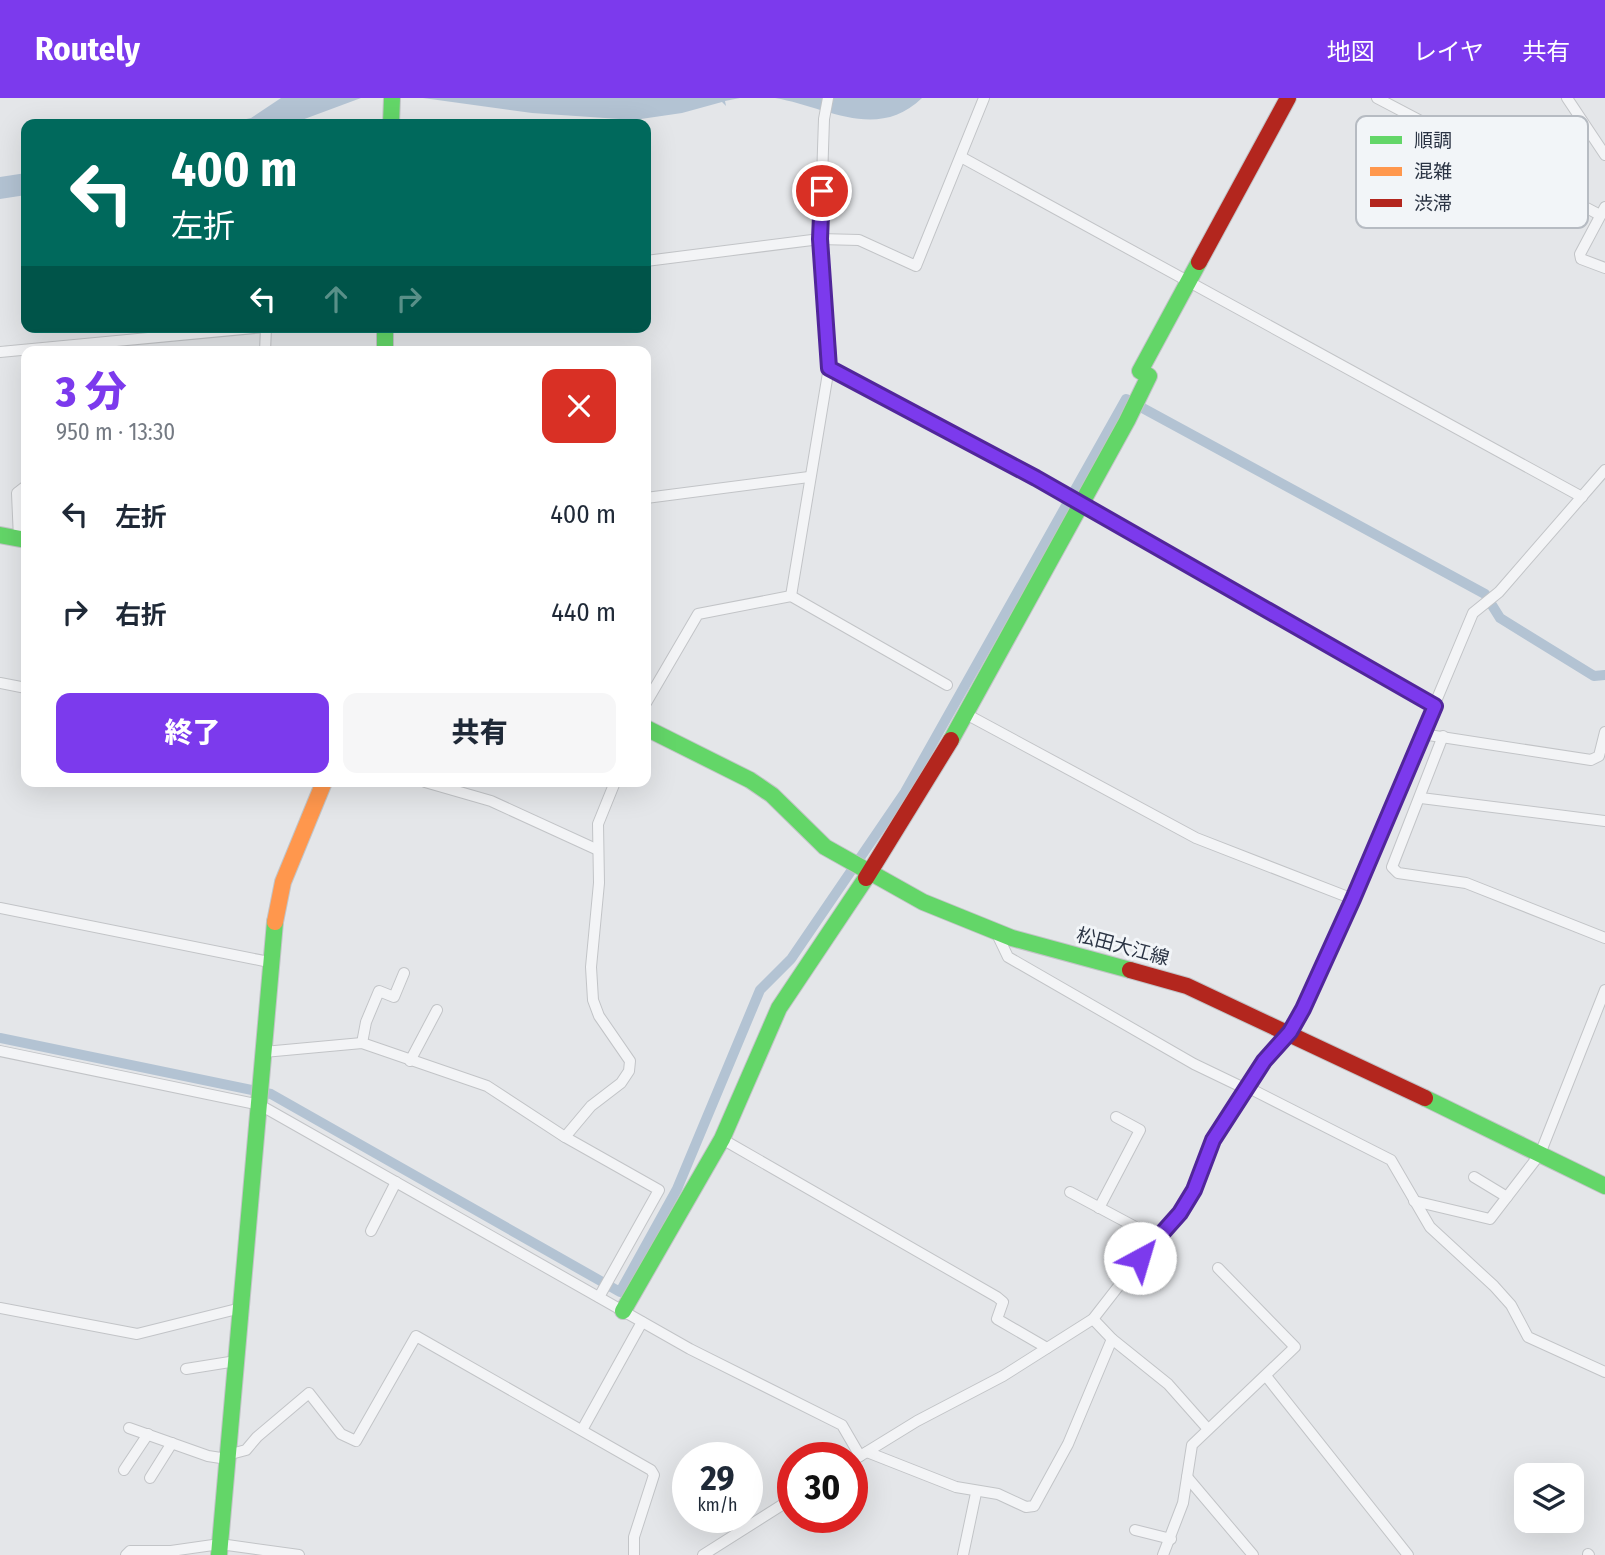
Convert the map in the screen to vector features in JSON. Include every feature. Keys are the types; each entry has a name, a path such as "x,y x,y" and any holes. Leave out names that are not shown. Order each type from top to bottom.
{"street":[{"path":"792,596 809,477 829,368 820,239 824,119 828,98"},
{"path":"651,260 820,239 859,240 916,265 984,98"},
{"path":"623,1311 722,1139 779,1008 967,714 1074,502 1127,421 1149,376 1140,371 1288,98"},
{"path":"1377,98 1413,116"},
{"path":"1567,98 1579,116"},
{"path":"391,119 392,101"},
{"path":"1588,130 1605,155"},
{"path":"961,157 1582,497"},
{"path":"1602,211 1580,254 1581,259 1605,268"},
{"path":"64,346 202,333"},
{"path":"0,352 21,350"},
{"path":"829,368 1036,478 1435,706"},
{"path":"868,1451 917,1421 1003,1376 1093,1320 1156,1238 1180,1213 1194,1190 1213,1140 1264,1061 1290,1032 1353,899 1473,613 1499,592 1605,470"},
{"path":"651,497 809,477"},
{"path":"21,490 17,493 21,524"},
{"path":"0,535 21,540"},
{"path":"651,694 698,614 792,596 947,685"},
{"path":"0,683 21,687"},
{"path":"967,714 1196,838 1353,899"},
{"name":"松田大江線","path":"651,730 750,780 772,795 825,847 923,902 996,932 1187,986 1290,1032 1605,1186"},
{"path":"1422,734 1591,760 1599,756 1605,732"},
{"path":"1443,736 1392,867 1398,873 1466,883 1605,938"},
{"path":"219,1549 260,1103 269,962 284,882 322,787"},
{"path":"450,787 491,801 598,850"},
{"path":"565,1137 591,1106 621,1083 629,1071 630,1061 599,1016 593,1000 591,967 599,883 597,824 613,787"},
{"path":"1421,798 1605,821"},
{"path":"0,908 269,962"},
{"path":"996,932 1007,957 1194,1064 1391,1160 1402,1174 1430,1227 1511,1305 1528,1337 1605,1372"},
{"path":"362,1043 366,1022 379,991 394,997 404,973"},
{"path":"1414,1201 1490,1219 1540,1154 1605,990"},
{"path":"410,1061 437,1010"},
{"path":"264,1052 362,1043 487,1086 565,1137 659,1190 599,1297"},
{"path":"0,1051 260,1103 642,1322 740,1376 842,1425 852,1442"},
{"path":"1099,1208 1140,1130 1115,1117"},
{"path":"722,1139 997,1297 1003,1302 998,1319 1047,1348"},
{"path":"1474,1177 1507,1197"},
{"path":"371,1231 396,1182"},
{"path":"1070,1192 1156,1238"},
{"path":"1163,1555 1183,1503 1192,1445 1295,1347 1218,1268"},
{"path":"0,1308 137,1335 241,1308"},
{"path":"1093,1320 1112,1339 1168,1384 1207,1428"},
{"path":"582,1430 642,1322"},
{"path":"129,1428 172,1443 227,1457 246,1450 257,1437 309,1393 341,1434 356,1441 416,1336 651,1469 654,1475 634,1537 636,1554"},
{"path":"868,1458 976,1493 998,1494 1026,1507 1034,1506 1068,1444 1112,1339"},
{"path":"187,1368 236,1361"},
{"path":"1266,1376 1408,1555"},
{"path":"124,1470 148,1434"},
{"path":"150,1478 172,1443"},
{"path":"1187,1477 1253,1555"},
{"path":"963,1555 976,1493"},
{"path":"703,1555 777,1508"},
{"path":"1135,1530 1171,1539"},
{"path":"126,1555 131,1551 219,1549 299,1555"}],"water":[{"path":"281,98 361,98 304,119 246,119"},
{"path":"423,98 740,98 725,101 726,106 722,102 682,113 641,119 532,113"},
{"path":"775,98 922,98 905,111 887,118 869,119 850,118"},
{"path":"21,174 21,196 0,199 0,177"}],"waterway":[{"path":"0,1038 271,1094 620,1292 677,1189 760,990 791,959 905,792 1126,399 1485,594 1500,618 1594,676 1605,675"}],"traffic: fast":[{"path":"391,119 392,98"},
{"path":"951,740 1127,421 1149,376 1140,371 1199,262"},
{"path":"385,333 385,346"},
{"path":"0,535 21,539"},
{"path":"651,730 750,780 772,795 825,847 923,902 1012,938 1130,970"},
{"path":"623,1311 722,1139 779,1008 866,878"},
{"path":"219,1555 275,922"},
{"path":"1425,1098 1605,1186"}],"traffic: slow":[{"path":"275,922 283,882 322,787"}],"traffic: jam":[{"path":"1199,262 1288,98"},
{"path":"866,878 951,740"},
{"path":"1130,970 1187,986 1425,1098"}],"route":[{"path":"822,191 820,239 831,355 829,368 1036,478 1080,506 1435,706 1303,1009 1290,1032 1264,1061 1213,1140 1194,1190 1180,1213 1140,1258"}]}
